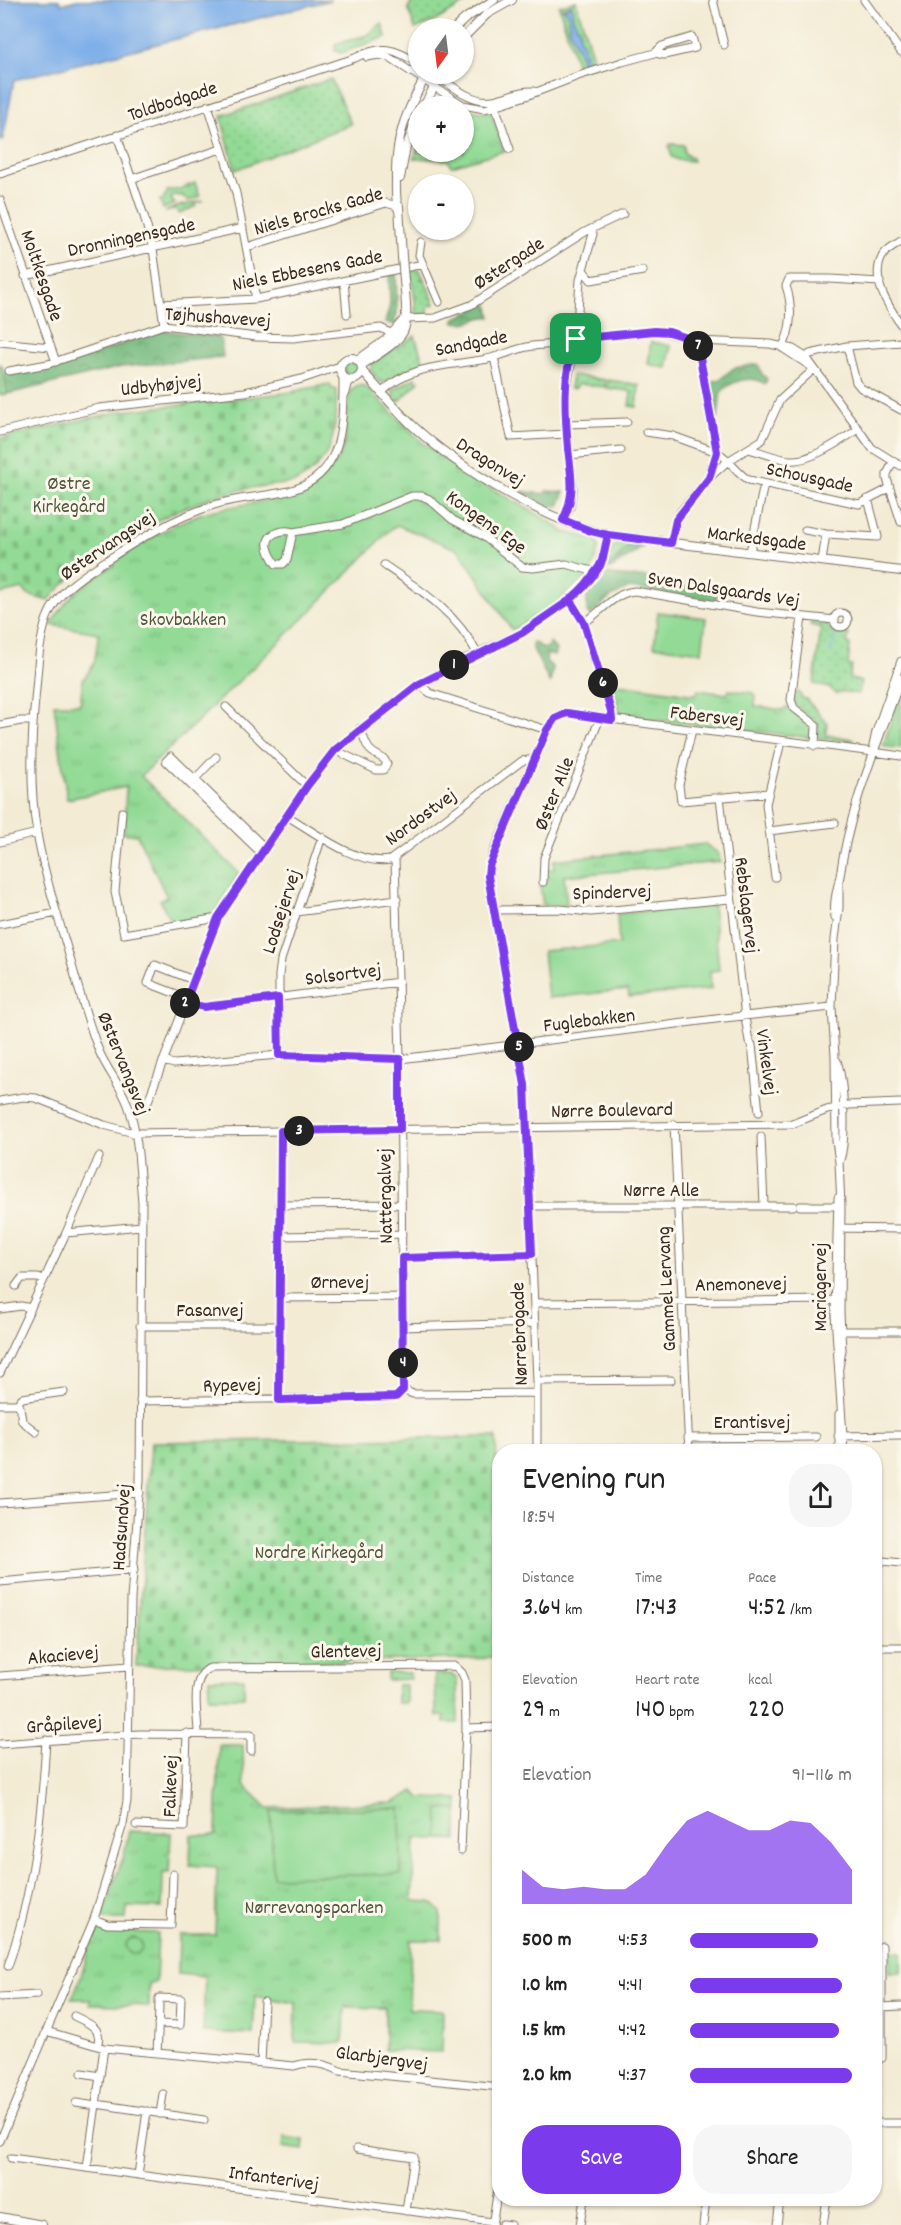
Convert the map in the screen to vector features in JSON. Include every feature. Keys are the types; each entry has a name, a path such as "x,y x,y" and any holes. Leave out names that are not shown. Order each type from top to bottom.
{"main road":[{"path":"466,18 494,0"},
{"path":"474,27 487,14 512,0"},
{"path":"352,371 399,338 405,328 404,280 395,159 404,118 421,84"},
{"path":"429,96 435,84"},
{"path":"398,208 403,157 408,144"},
{"path":"352,371 405,320"},
{"name":"Dragonvej","path":"352,371 378,389 412,425 448,455 523,500 563,520 608,535"},
{"name":"Markedsgade","path":"608,535 901,571"},
{"path":"0,2217 42,2225"},
{"path":"0,2222 30,2223"}],"street":[{"path":"713,0 724,45"},
{"path":"864,0 901,52"},
{"path":"452,84 471,97 494,103 656,53 662,46 692,37 695,48 664,56 656,53"},
{"name":"Toldbodgade","path":"0,174 366,53 387,48 408,57"},
{"name":"Toldbodgade","path":"355,58 383,56 408,68"},
{"name":"Toldbodgade","path":"432,84 463,105 477,109 494,103"},
{"path":"494,103 510,149"},
{"path":"208,105 236,193 256,299"},
{"path":"117,135 153,249 164,325"},
{"path":"131,179 221,149"},
{"name":"Moltkesgade","path":"0,200 56,362"},
{"name":"Niels Brocks Gade","path":"247,247 386,203 398,208"},
{"name":"Østergade","path":"405,320 435,318 471,305 591,229 623,214"},
{"name":"Dronningensgade","path":"25,276 243,228"},
{"path":"563,520 570,507 573,489 566,424 566,391 575,341 582,270 593,234 591,229"},
{"path":"901,241 882,256 879,270 884,299 901,325"},
{"path":"421,242 419,255 439,302"},
{"name":"Niels Ebbesens Gade","path":"161,304 256,299 423,264"},
{"path":"582,270 591,280 643,271"},
{"path":"782,348 789,334 790,325 787,281 792,278 880,282"},
{"path":"344,281 347,314"},
{"name":"Tøjhushavevej","path":"9,371 56,362 164,325 256,337 292,338 384,328 392,334"},
{"name":"Sandgade","path":"378,389 413,371 494,357 527,346 660,331 697,341"},
{"path":"709,478 717,452 697,341 754,342 793,349 814,369 872,448 901,466"},
{"path":"0,342 50,347"},
{"path":"804,359 810,354 847,346 901,342"},
{"path":"847,346 856,382 861,388 901,410"},
{"path":"494,357 511,437 567,434"},
{"path":"671,543 676,520 709,478 728,461 762,440 780,400 814,369"},
{"name":"Udbyhøjvej","path":"0,432 99,408 237,393 278,385 325,371 352,371"},
{"name":"Østervangsvej","path":"134,1133 126,1100 99,1050 57,913 37,833 32,766 33,721 43,634 54,603 67,589 164,525 234,500 289,491 311,482 321,474 335,454 342,429 343,402 352,371"},
{"path":"566,424 627,422"},
{"path":"749,449 787,460 799,460 821,451 859,429"},
{"name":"Schousgade","path":"646,432 673,436 717,452 744,477 764,484 859,504 890,488"},
{"path":"569,455 621,450"},
{"path":"893,462 887,474 901,522"},
{"path":"750,552 764,484"},
{"name":"Kongens Ege","path":"293,532 287,560 283,564 276,564 268,546 268,537 271,534 286,530 293,532 343,524 412,496 422,496 429,499 453,520 483,536 522,567 566,564 596,572"},
{"path":"805,530 826,534 878,537 868,499"},
{"path":"822,561 826,534"},
{"path":"145,1109 218,918 307,786 335,750 360,728 419,684 477,653 522,633 570,600 596,572 603,558 608,535"},
{"path":"384,565 439,604 473,644 477,653"},
{"name":"Sven Dalsgaards Vej","path":"584,623 619,595 635,591 757,612 835,620"},
{"path":"570,600 584,623 612,720"},
{"path":"802,617 791,700 794,708 816,725 815,746"},
{"name":"Mariagervej","path":"873,751 876,732 901,661"},
{"name":"Mariagervej","path":"840,1444 841,1403 837,1299 839,1162 836,1141 839,1107 832,1006 836,926 834,908 847,825 901,678"},
{"path":"419,684 430,693 547,730 535,759"},
{"path":"226,707 307,786"},
{"name":"Fabersvej","path":"547,730 555,718 567,713 781,742 841,746 901,756"},
{"name":"Øster Alle","path":"543,882 544,858 600,718"},
{"path":"0,725 33,721"},
{"path":"335,750 376,770 383,770 387,764 384,759 365,745 360,728"},
{"path":"692,730 679,786 681,801 768,793"},
{"path":"775,877 766,804 781,742"},
{"path":"216,757 192,782 263,850"},
{"name":"Nordostvej","path":"287,816 365,859 382,861 396,857 522,761 535,759"},
{"name":"Nørrebrogade","path":"535,759 489,866 488,876 525,1085 537,1381 537,1444"},
{"name":"Rebslagervej","path":"720,797 745,1017"},
{"path":"122,812 115,892 124,934 218,918"},
{"path":"769,831 835,823"},
{"path":"0,842 37,833"},
{"name":"Lodsejervej","path":"278,998 281,960 322,837"},
{"name":"Nattergalvej","path":"396,857 403,1390"},
{"path":"297,912 398,899"},
{"name":"Spindervej","path":"495,910 554,909 591,912 730,899"},
{"path":"0,924 57,913"},
{"name":"Solsortvej","path":"193,980 155,965 148,982 204,1007 399,982"},
{"path":"278,998 279,1055"},
{"name":"Fuglebakken","path":"163,1061 174,1064 279,1055 400,1059 832,1006"},
{"name":"Vinkelvej","path":"745,1017 748,1041 752,1046 759,1112"},
{"name":"Nørre Boulevard","path":"0,1101 23,1097 36,1098 104,1125 134,1133 792,1124 839,1107 901,1104"},
{"name":"Gammel Lervang","path":"674,1124 688,1444"},
{"path":"279,1400 281,1131"},
{"name":"Hadsundvej","path":"0,2141 4,2122 94,1919 123,1824 127,1801 129,1666 140,1493 142,1202 134,1133"},
{"path":"761,1137 764,1205"},
{"path":"0,1373 99,1157"},
{"path":"279,1205 401,1204"},
{"name":"Nørre Alle","path":"530,1206 839,1206"},
{"path":"66,1233 141,1226"},
{"path":"838,1228 901,1229"},
{"path":"279,1236 402,1234"},
{"path":"402,1258 532,1254"},
{"path":"16,1286 22,1278 38,1278 43,1281"},
{"name":"Ørnevej","path":"279,1298 402,1297"},
{"name":"Anemonevej","path":"534,1303 837,1299"},
{"path":"0,1309 21,1306 31,1308"},
{"path":"402,1327 534,1323"},
{"name":"Fasanvej","path":"140,1326 279,1326"},
{"path":"838,1331 901,1331"},
{"path":"537,1381 671,1380"},
{"name":"Rypevej","path":"140,1401 396,1397 403,1390 413,1394 537,1393"},
{"path":"17,1404 22,1398 64,1392"},
{"path":"0,1404 17,1404"},
{"path":"17,1404 20,1407 22,1421 36,1432"},
{"path":"841,1436 901,1435"},
{"name":"Mariagervej","path":"841,1436 842,1444"},
{"name":"Erantisvej","path":"688,1437 816,1437"},
{"path":"0,1503 140,1493"},
{"path":"882,1561 901,1563"},
{"path":"0,1582 134,1570"},
{"path":"882,1647 901,1647"},
{"name":"Akacievej","path":"0,1676 129,1666"},
{"name":"Glentevej","path":"198,1734 197,1684 201,1674 210,1668 455,1666 465,1680 466,1728"},
{"path":"461,1851 466,1728 492,1727"},
{"name":"Falkevej","path":"136,1825 184,1827 187,1733"},
{"path":"129,1735 251,1734 251,1751"},
{"name":"Gråpilevej","path":"0,1744 129,1735"},
{"path":"8,1966 18,1939 31,1874 43,1789 45,1740"},
{"path":"94,1919 107,1924 171,1925 173,1874"},
{"path":"882,1946 882,1999"},
{"path":"0,1997 37,1995"},
{"path":"157,2053 158,2024 159,1998 181,1999 180,2025 158,2024"},
{"path":"261,2063 264,2002"},
{"path":"882,2004 901,2006"},
{"path":"74,2016 96,2029 101,2047 100,2076 87,2168"},
{"name":"Glarbjergvej","path":"46,2031 101,2047 294,2066 304,2063 331,2066 340,2071 492,2086"},
{"path":"82,2073 100,2076"},
{"path":"160,2114 163,2094"},
{"path":"76,2103 204,2120"},
{"path":"138,2175 147,2112"},
{"path":"882,2123 901,2123"},
{"path":"357,2149 414,2157 406,2211"},
{"name":"Infanterivej","path":"11,2158 492,2224"},
{"path":"492,2224 495,2206"},
{"path":"580,2225 583,2206"},
{"path":"703,2225 705,2206"},
{"path":"777,2225 779,2206"},
{"path":"822,2225 826,2206"}],"green space":[{"path":"414,0 471,0 440,18 411,18 408,8"},
{"path":"576,1 595,65 578,70 559,6"},
{"path":"382,23 386,37 341,53 335,51 335,44 368,35"},
{"path":"331,79 351,124 235,170 221,116"},
{"path":"474,111 491,111 504,151 474,159"},
{"path":"671,144 684,145 684,153 693,161 678,160 672,157 669,146"},
{"path":"449,162 465,162 451,166"},
{"path":"195,183 200,197 187,201 183,196 174,195 171,199 175,204 163,209 160,200 164,199 167,191"},
{"path":"204,201 196,203 196,206 179,214 176,209 165,212 179,206"},
{"path":"411,270 420,270 423,277 421,279 424,279 435,304 428,306 428,314 415,313"},
{"path":"396,273 397,313 394,324 385,323 390,305 389,275"},
{"path":"488,303 491,317 482,317 462,323 455,322 454,319"},
{"path":"160,330 217,337 221,340 223,357 121,367 7,394 4,374 22,374 61,365"},
{"path":"415,336 423,361 427,364 397,374 386,382 379,382 371,371 372,363"},
{"path":"651,342 671,346 667,368 648,364"},
{"path":"351,362 356,364 358,369 356,374 351,376 346,374 344,369 346,364"},
{"path":"0,364 3,368 7,394 0,395"},
{"path":"758,364 767,379 765,384 748,379 726,388 721,392 717,422 709,382 719,380 734,368"},
{"path":"572,375 605,380 605,387 578,384 575,389 570,388"},
{"path":"415,378 419,381 399,402 393,396 393,390"},
{"path":"608,380 639,385 637,407 629,406 631,393 629,391 607,388"},
{"name":"Østre Kirkegård","path":"330,384 331,388 337,390 334,432 326,454 309,474 296,482 232,492 177,511 105,552 64,584 48,601 28,595 23,589 0,594 0,438 122,411 285,393"},
{"name":"Skovbakken","path":"358,385 365,386 423,443 462,472 565,532 596,540 599,547 591,572 545,611 512,630 459,550 397,525 392,528 305,617 141,776 239,873 212,917 171,922 160,900 167,897 137,835 124,833 126,787 67,799 54,704 80,704 83,680 94,664 99,633 51,625 57,614 78,590 114,565 113,562 166,530 200,514 277,499 306,489 318,481 339,457 345,440 347,402 349,395"},
{"path":"520,491 545,494 546,491 564,492 564,494 559,506 546,505"},
{"path":"618,544 630,545 607,568 613,547"},
{"path":"630,545 643,547 608,569"},
{"path":"607,574 659,578 660,582 717,590 716,601 629,588 611,597 590,615 587,613 587,597"},
{"path":"658,612 706,618 702,652 654,646"},
{"path":"812,622 826,623 832,633 849,634 848,665 852,666 849,678 861,682 858,694 843,692 836,694 830,688 814,684 821,627 810,625"},
{"path":"533,642 544,649 549,643 556,650 554,656 547,654 546,661 553,668 550,683 532,647"},
{"path":"611,683 689,694 697,694 698,690 727,694 729,690 753,693 756,696 755,706 782,710 787,707 814,729 813,738 621,716"},
{"path":"798,691 827,723 826,735 854,739 853,741 819,739 818,724 795,705 794,696"},
{"path":"901,693 901,748 885,747 883,745"},
{"path":"705,844 719,854 720,862 564,876 567,905 543,905 540,886 545,885 546,870 554,869 554,860"},
{"path":"713,905 719,970 710,971 711,989 629,997 628,990 548,998 543,951 619,944 617,914"},
{"name":"Nordre Kirkegård","path":"496,1437 496,1444 492,1444 492,1658 136,1666 151,1442"},
{"path":"387,1673 410,1673 410,1679 387,1680"},
{"path":"435,1674 451,1674 457,1679 458,1723 444,1723 444,1716 436,1716"},
{"path":"244,1678 244,1697 209,1697 209,1679"},
{"path":"397,1685 406,1685 406,1703 397,1703"},
{"name":"Nørrevangsparken","path":"219,1745 243,1745 244,1785 268,1808 393,1803 414,1791 420,1798 458,1799 457,1840 415,1838 412,1901 431,1902 441,1912 441,1940 411,1940 409,2009 443,2010 442,2052 385,2050 385,2008 345,2007 343,2043 295,2042 296,2003 255,1996 253,2034 203,2032 205,1976 178,1974 179,1935 215,1935 217,1867 190,1865 191,1835 216,1835"},
{"path":"400,1808 401,1874 273,1877 271,1811"},
{"path":"439,1809 457,1809 456,1839 438,1838"},
{"path":"129,1831 171,1833 169,1873 163,1873 162,1908 127,1907 126,1919 104,1919 102,1917 124,1855"},
{"path":"96,1928 106,1931 158,1933 156,1982 149,1983 149,2006 90,2004 90,1999 71,1999"},
{"path":"134,1938 140,1940 142,1946 140,1952 134,1954 128,1952 126,1946 128,1940"},
{"path":"890,1951 901,1952 901,1972 890,1972"},
{"path":"284,2137 304,2140 303,2150 283,2147"}],"water":[{"path":"0,0 59,0 61,4 77,0 331,0 14,80 3,140 0,140"},
{"path":"572,5 573,18 580,31 579,38 588,62 586,65 583,64 571,34 569,15 563,8"}],"waterway":[{"path":"834,642 836,633"},
{"path":"830,653 833,644"}],"route":[{"path":"576,339 565,405 573,489 570,507 563,520 608,535 599,567 584,587 570,600 539,622 513,638 477,653 419,684 360,728 335,750 307,786 218,918 185,1003 204,1007 278,998 279,1055 400,1059 400,1129 281,1131 279,1400 396,1397 401,1394 403,1390 402,1258 532,1254 525,1085 488,876 489,866 547,730 555,718 567,713 612,720 584,623 570,600 584,587 600,566 608,535 671,543 676,520 709,478 717,452 697,341 669,332 654,331 576,339"}]}
